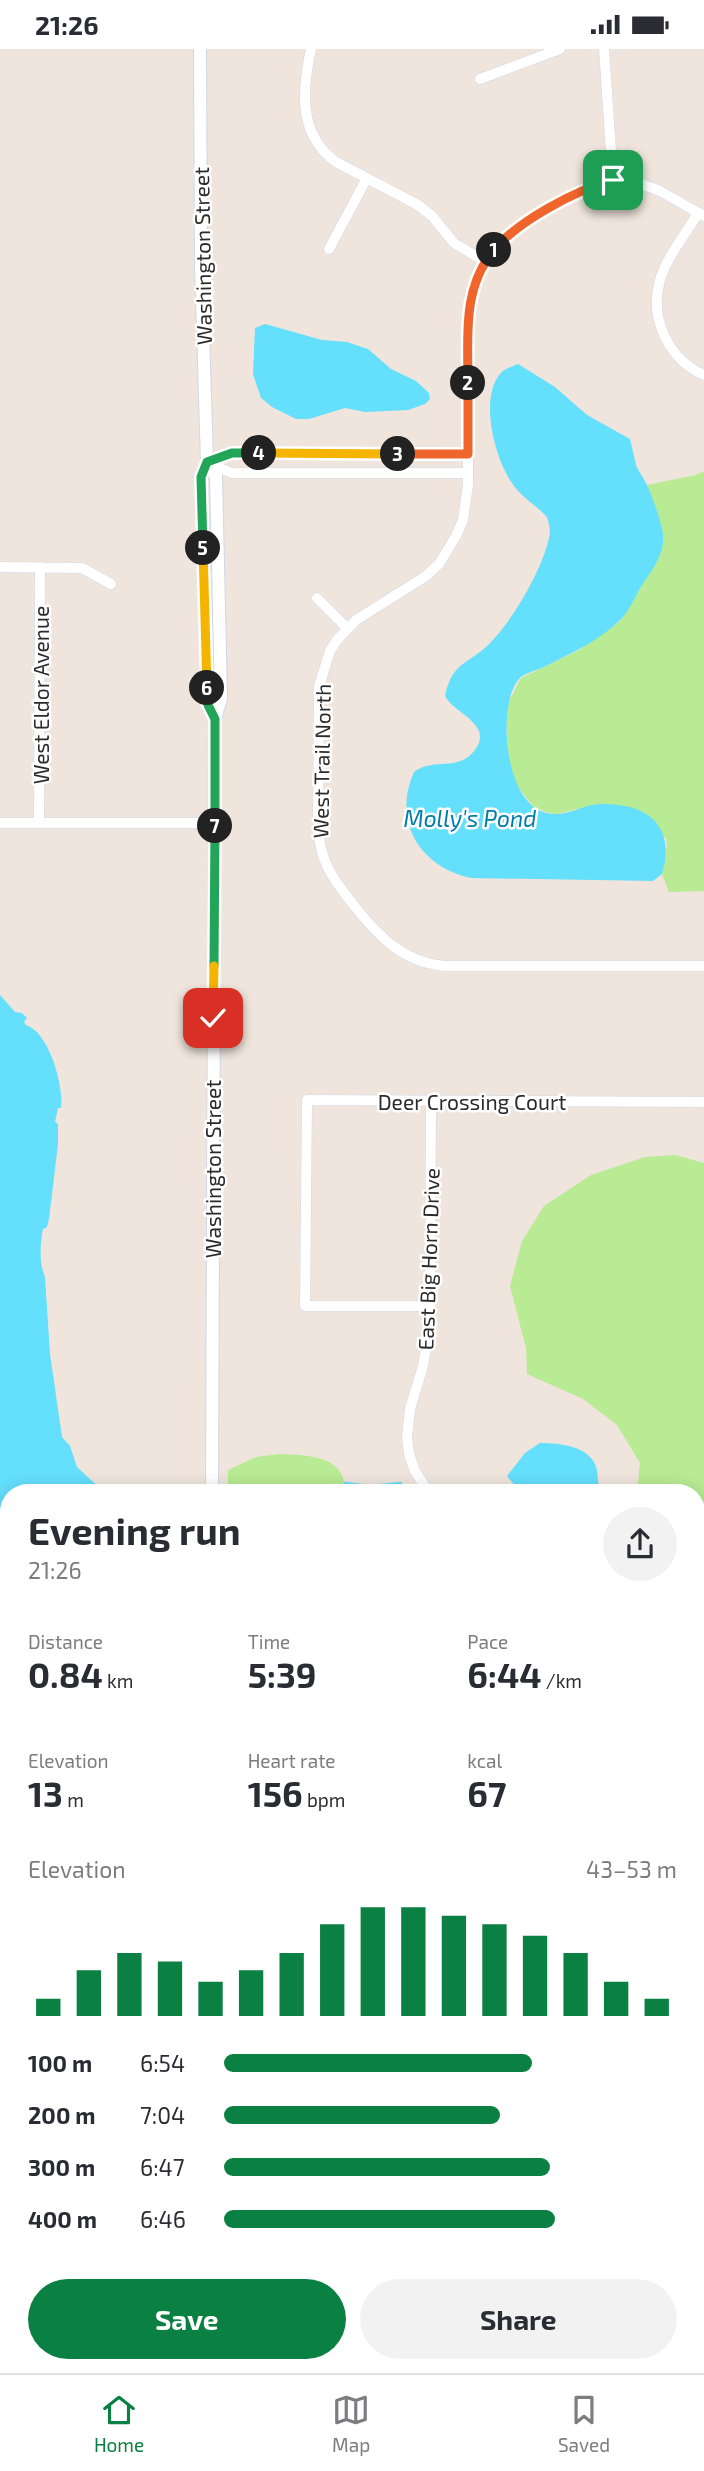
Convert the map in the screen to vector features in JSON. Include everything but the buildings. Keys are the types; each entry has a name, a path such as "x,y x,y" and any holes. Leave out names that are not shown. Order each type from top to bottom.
{"main road":[{"name":"Washington Street","path":"200,49 201,277 207,462 201,477 207,692 208,705 215,719 212,1484"}],"street":[{"path":"311,49 307,67 305,109 307,124 324,154 418,205 432,216 454,243 484,261"},
{"path":"480,79 560,49"},
{"path":"604,49 613,180 649,186 701,215 664,271 657,303 658,319 664,338 684,363 704,375"},
{"path":"329,249 367,178"},
{"name":"West Trail North","path":"613,180 580,191 507,234 478,271 468,314 468,463 463,520 439,563 417,583 347,628 330,651 319,686 319,848 334,880 377,933 403,955 431,966 704,966"},
{"path":"207,462 232,453 468,463"},
{"path":"207,462 232,473 468,463"},
{"path":"0,567 82,568 111,584"},
{"name":"West Eldor Avenue","path":"39,823 40,567"},
{"path":"317,598 347,628"},
{"path":"0,823 215,823"},
{"name":"Deer Crossing Court","path":"430,1306 305,1306 307,1100 704,1102"},
{"name":"East Big Horn Drive","path":"423,1484 409,1454 407,1428 411,1402 428,1345 431,1101"}],"green space":[{"path":"704,471 704,891 669,892 662,874 666,838 598,804 557,814 533,806 517,786 509,760 506,720 509,701 521,678 579,650 620,621 641,587 663,534 647,485"},
{"path":"675,1155 704,1163 704,1484 638,1484 640,1463 617,1425 583,1399 527,1374 526,1348 510,1286 522,1241 544,1206 591,1175 645,1157"},
{"path":"279,1454 323,1460 340,1471 344,1484 228,1484 228,1470 256,1457"}],"water":[{"path":"265,324 322,340 347,342 368,349 391,369 416,381 429,393 430,399 425,404 408,410 365,412 345,408 309,419 296,419 261,398 253,374 255,328"},
{"name":"Molly's Pond","path":"518,364 555,387 587,415 630,439 636,465 656,508 663,541 655,565 618,622 584,647 524,675 515,685 507,717 510,762 522,793 531,804 543,812 558,814 599,804 616,804 644,812 654,820 665,842 666,857 662,874 653,881 471,878 437,864 415,840 409,825 406,808 414,772 430,765 463,760 478,745 480,735 476,726 445,696 448,684 458,669 484,649 509,620 534,579 549,538 547,517 512,483 500,459 492,429 490,413 494,385 502,372"},
{"path":"0,995 15,1012 22,1013 27,1018 24,1022 26,1025 42,1038 53,1061 60,1087 61,1108 58,1108 55,1122 58,1124 58,1144 49,1219 47,1227 43,1229 42,1266 50,1354 62,1437 70,1446 77,1467 95,1484 0,1484"},
{"path":"540,1443 574,1447 594,1462 599,1484 514,1484 507,1476 525,1453"}],"waterway":[{"path":"345,1483 353,1484"},
{"path":"391,1484 401,1483"}],"route":[{"path":"213,1018 215,719 208,705 201,477 207,462 232,453 468,454 468,314 478,271 507,234 580,191 613,180"}]}
